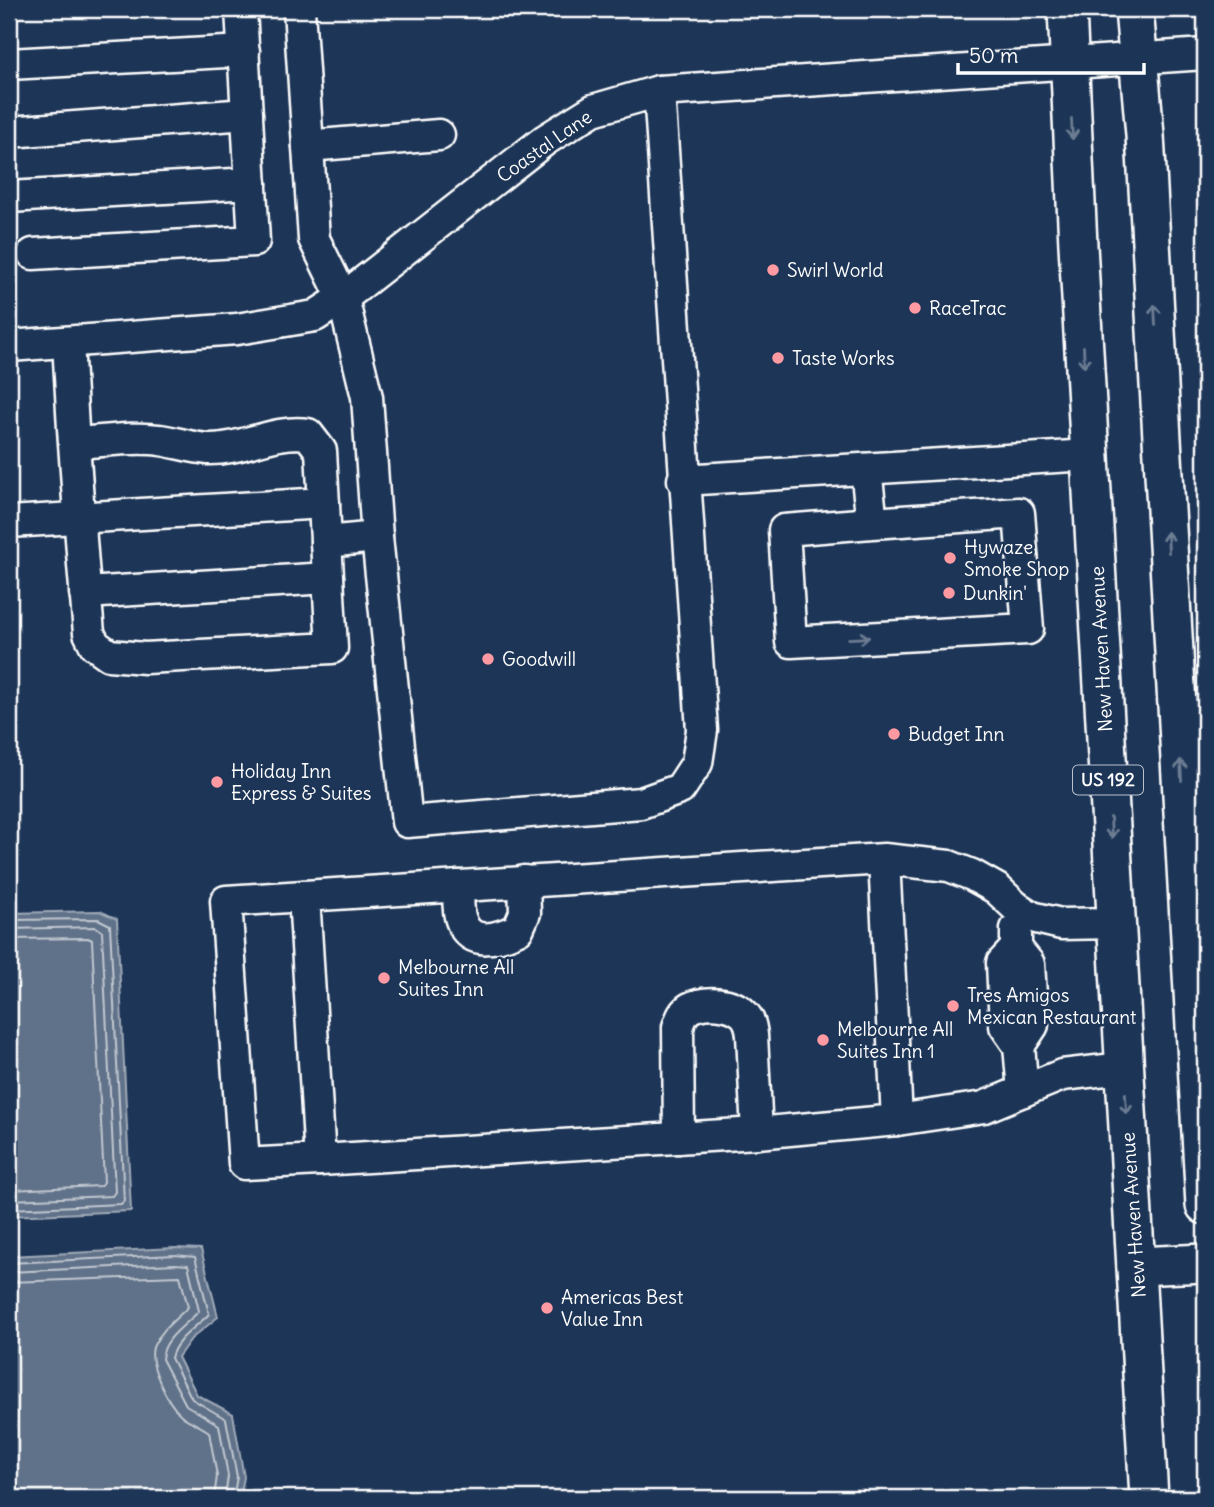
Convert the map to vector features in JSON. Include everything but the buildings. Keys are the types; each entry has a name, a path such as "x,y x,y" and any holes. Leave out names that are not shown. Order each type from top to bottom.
{"main road":[{"name":"New Haven Avenue","path":"1067,9 1089,455 1149,1498"},
{"path":"1134,9 1145,135 1197,906 1205,1205"},
{"path":"1136,1266 1205,1263"}],"street":[{"path":"33,254 254,241 242,9"},
{"path":"299,9 314,239 343,298 367,397 377,537 407,822 641,803 680,789 697,763 702,730 683,480 659,91"},
{"path":"9,64 244,51"},
{"name":"Coastal Lane","path":"9,346 237,329 315,316 343,298 545,140 593,110 659,91 1069,61 1205,54"},
{"path":"9,132 247,114"},
{"path":"308,146 439,135"},
{"path":"9,197 251,183"},
{"path":"9,332 9,346"},
{"path":"68,342 74,443 79,517 85,593 89,633 94,645 109,655 145,658 332,648 321,451 308,434 294,432 266,436 242,445 208,449 157,439 74,443"},
{"path":"683,480 1089,455"},
{"path":"866,469 872,523"},
{"path":"9,522 324,503"},
{"path":"1019,513 1028,629 791,642 784,530 872,523 1019,513"},
{"path":"326,542 377,537"},
{"path":"85,593 328,578"},
{"path":"1116,923 1061,924 1032,917 997,889 972,874 949,866 884,859 226,901 244,1164 757,1133 897,1120 984,1107 1062,1075 1123,1068"},
{"path":"884,859 897,1120"},
{"path":"458,886 460,920 468,931 480,938 498,938 518,929 525,913 524,881"},
{"path":"304,896 320,1160"},
{"path":"1015,906 1016,948 1030,964 1033,1026 1019,1046 1023,1091"},
{"path":"679,1138 678,1027 688,1009 703,1004 734,1007 750,1022 757,1133"}],"water":[{"path":"100,911 117,919 131,1211 9,1216 9,913"},
{"path":"201,1249 218,1317 191,1339 178,1357 197,1395 233,1414 244,1477 240,1498 9,1498 9,1256"}],"place":[{"name":"Swirl World","path":"773,270"},
{"name":"RaceTrac","path":"915,308"},
{"name":"Taste Works","path":"778,358"},
{"name":"Hywaze Smoke Shop","path":"950,558"},
{"name":"Dunkin'","path":"949,593"},
{"name":"Goodwill","path":"488,659"},
{"name":"Budget Inn","path":"894,734"},
{"name":"Holiday Inn Express & Suites","path":"217,782"},
{"name":"Melbourne All Suites Inn","path":"384,978"},
{"name":"Tres Amigos Mexican Restaurant","path":"953,1006"},
{"name":"Melbourne All Suites Inn 1","path":"823,1040"},
{"name":"Americas Best Value Inn","path":"547,1308"}]}
